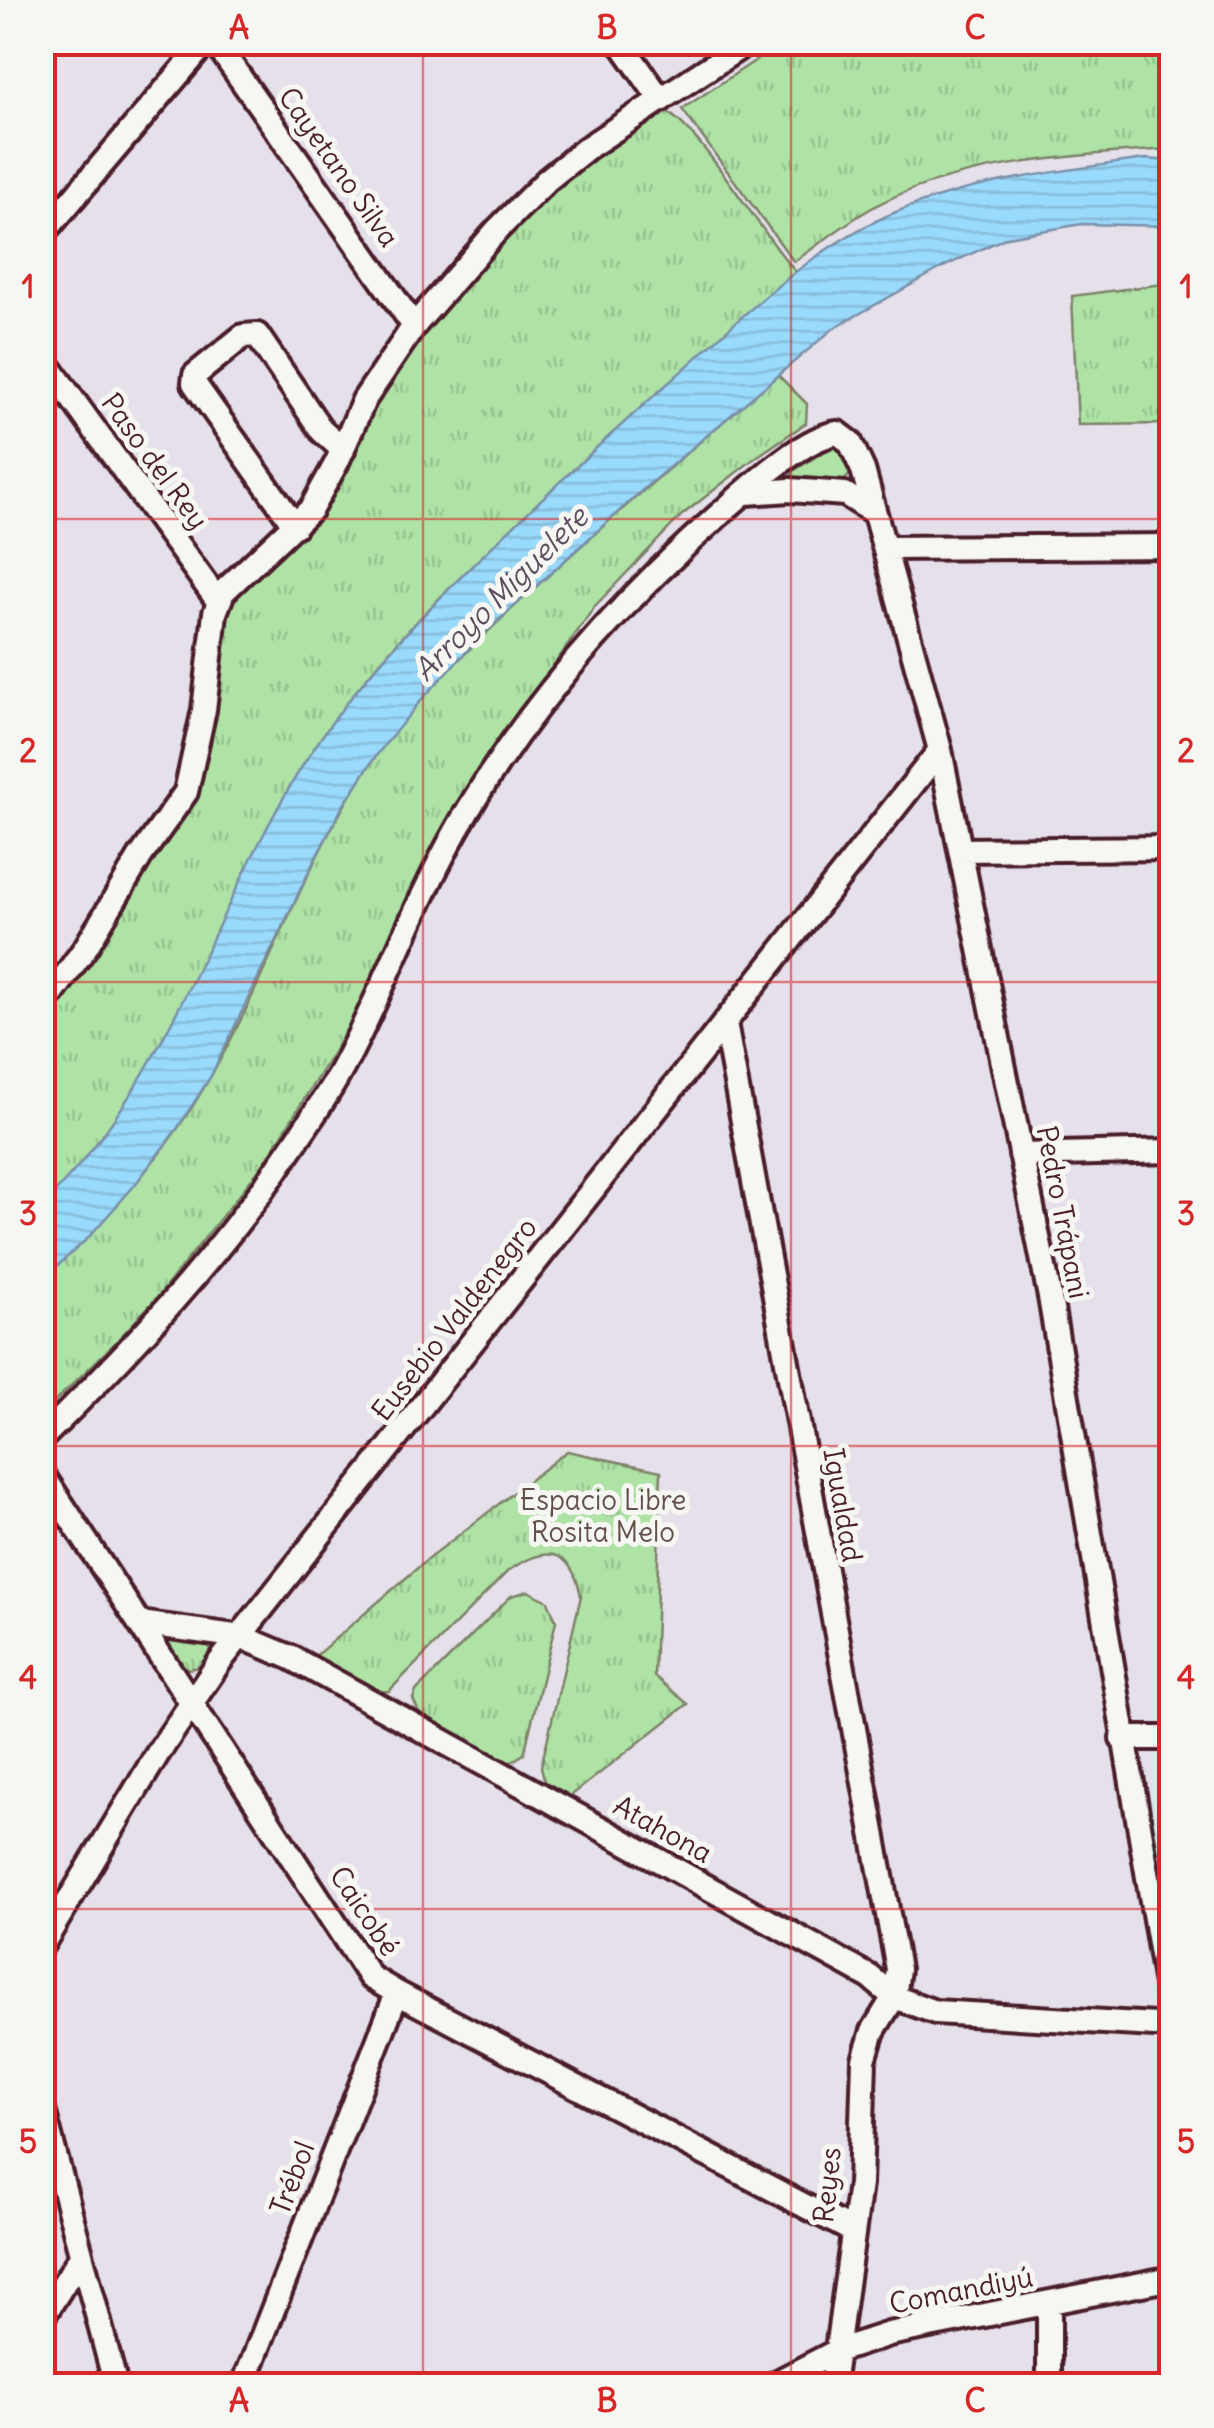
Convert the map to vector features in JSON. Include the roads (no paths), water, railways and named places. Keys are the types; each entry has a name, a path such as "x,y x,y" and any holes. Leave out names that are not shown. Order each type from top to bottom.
{"street":[{"path":"42,235 206,42"},
{"name":"Cayetano Silva","path":"216,42 414,326"},
{"path":"620,42 661,100"},
{"path":"42,1008 186,792 204,710 218,601 235,580 295,526 320,494 364,400 414,326 524,202 587,148 748,42"},
{"path":"295,526 194,384 195,374 243,336 257,335 322,432 343,450"},
{"name":"Paso del Rey","path":"42,357 218,601"},
{"name":"Pedro Trápani","path":"742,494 817,439 838,433 858,454 886,548 940,750 1050,1296 1172,2023"},
{"path":"42,1438 164,1314 283,1161 344,1064 455,833 525,726 603,628 661,566 742,494 790,490 845,494 873,512"},
{"path":"886,548 1172,546"},
{"name":"Eusebio Valdenegro","path":"42,1944 218,1664 940,750"},
{"path":"960,850 1172,848"},
{"name":"Igualdad","path":"725,1023 898,1969 894,1997"},
{"path":"1021,1155 1172,1151"},
{"name":"Caicobé","path":"42,1474 370,1976 853,2230"},
{"name":"Atahona","path":"140,1623 242,1637 292,1658 870,1977 894,1997 934,2012 1172,2023"},
{"path":"1122,1738 1172,1738"},
{"name":"Trébol","path":"243,2386 396,1993"},
{"name":"Reyes","path":"832,2386 860,2184 864,2060 873,2031 894,1997"},
{"path":"42,2106 116,2386"},
{"path":"42,2318 82,2256"},
{"name":"Comandiyú","path":"770,2386 837,2352 889,2334 1172,2278"},
{"path":"1048,2304 1049,2386"}],"water":[{"name":"Arroyo Miguelete","path":"1145,159 1171,161 1171,226 1082,224 1007,237 943,267 834,328 647,486 478,639 375,757 343,806 211,1076 177,1129 87,1239 43,1279 43,1204 124,1105 156,1051 269,823 301,768 370,674 449,589 567,475 725,332 835,244 896,212 957,192 1019,178"}],"park label":[{"name":"Espacio Libre Rosita Melo","path":"603,1516"}]}
